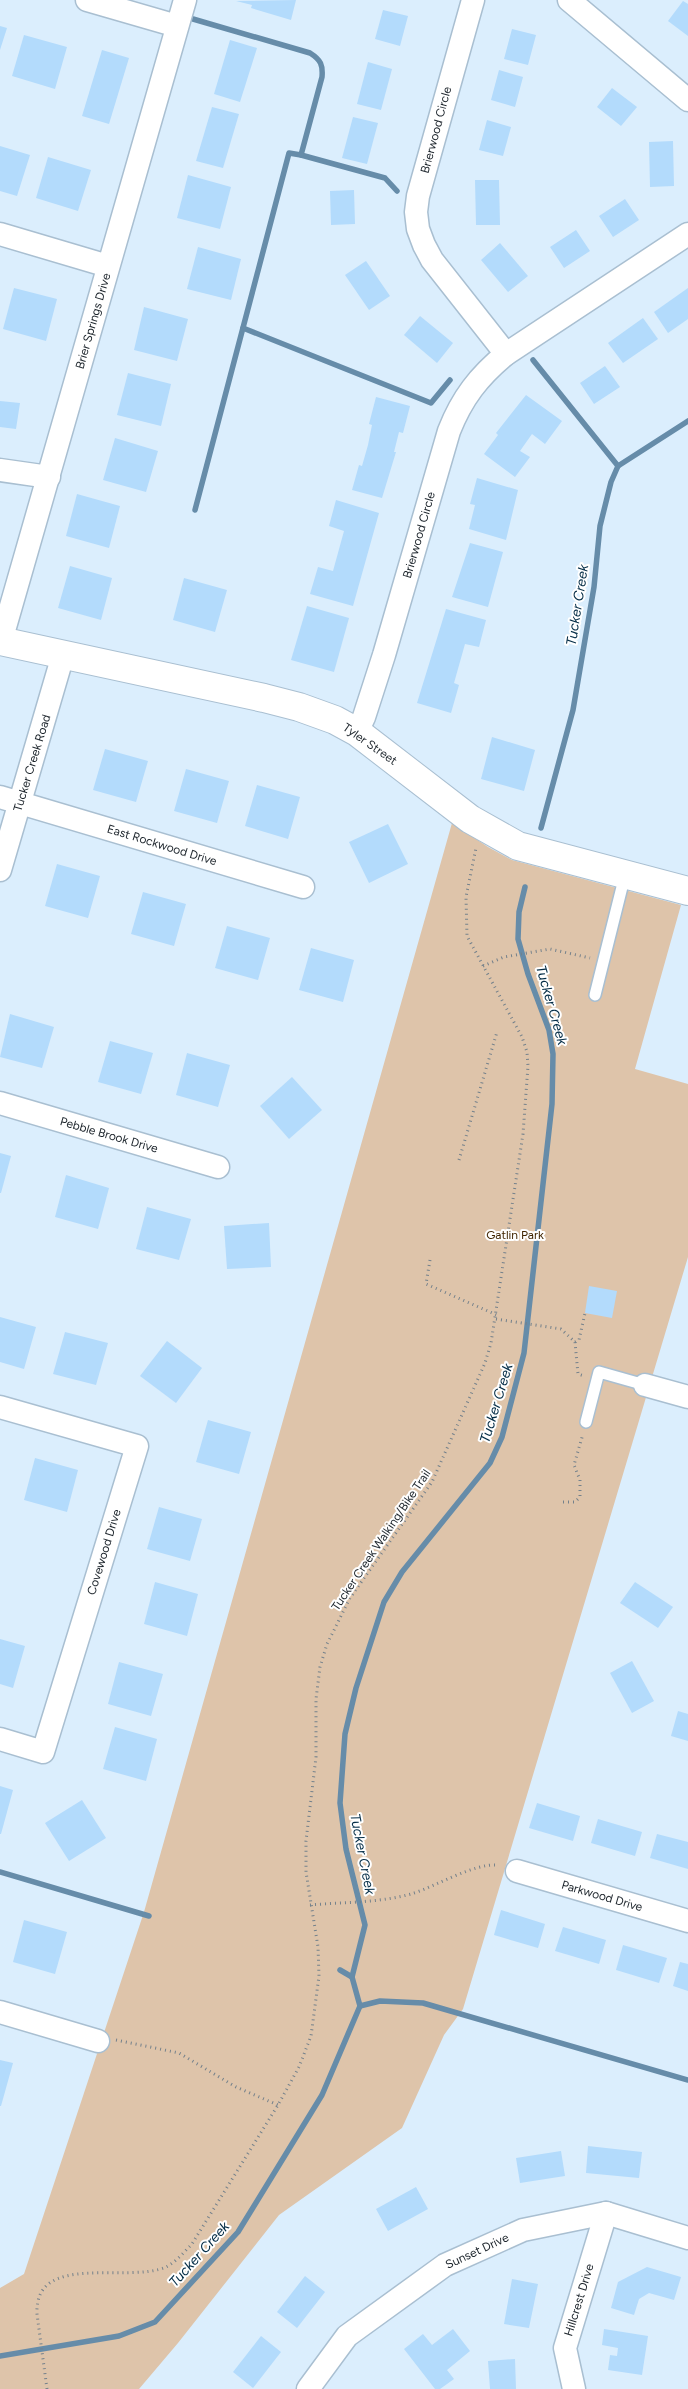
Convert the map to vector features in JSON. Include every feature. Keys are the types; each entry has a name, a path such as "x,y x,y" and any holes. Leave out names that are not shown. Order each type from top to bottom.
{"street":[{"path":"88,0 177,26"},
{"name":"Brier Springs Drive","path":"1,641 185,0"},
{"name":"Brierwood Circle","path":"473,0 418,196 417,221 424,244 432,260 506,354"},
{"path":"569,0 688,100"},
{"path":"0,234 108,266"},
{"name":"Brierwood Circle","path":"356,732 364,717 384,655 457,410 470,390 485,371 506,354 688,234"},
{"path":"0,470 49,477"},
{"name":"Tyler Street","path":"1,641 300,707 335,720 356,732 470,819 518,846 688,891"},
{"name":"Tucker Creek Road","path":"0,870 10,800 63,656"},
{"name":"East Rockwood Drive","path":"10,800 303,887"},
{"name":"Pebble Brook Drive","path":"0,1102 218,1167"},
{"path":"645,1385 688,1397"},
{"name":"Covewood Drive","path":"0,1406 137,1446 43,1752 0,1739"},
{"name":"Parkwood Drive","path":"508,1868 688,1921"},
{"path":"0,2012 98,2041"},
{"name":"Sunset Drive","path":"308,2389 347,2336 446,2265 523,2230 606,2212 688,2238"},
{"name":"Hillcrest Drive","path":"574,2389 565,2348 606,2212"}],"lane":[{"path":"594,994 624,875"},
{"path":"586,1422 599,1372 645,1385"}],"path":[{"name":"Tucker Creek Walking/Bike Trail","path":"47,2389 47,2374 36,2302 46,2284 72,2274 146,2272 166,2267 179,2258 192,2244 278,2105 299,2066 308,2044 316,2007 319,1976 318,1947 306,1872 306,1841 316,1757 316,1699 320,1667 327,1644 350,1598 436,1476 485,1363 496,1317 523,1134 528,1066 527,1052 522,1037 467,936 468,880 477,844"},
{"path":"483,966 504,957 540,950 550,949 576,955"},
{"path":"459,1160 497,1032"},
{"path":"430,1260 426,1284 496,1317 561,1328 575,1342 578,1374 597,1380"},
{"path":"575,1342 580,1340 585,1313"},
{"path":"564,1502 575,1502 580,1497 580,1480 574,1465 581,1440"},
{"path":"310,1905 390,1898 432,1887 484,1864 508,1868"},
{"path":"98,2041 107,2039 179,2052 236,2086 278,2105"}],"green space":[{"name":"Gatlin Park","path":"452,823 488,847 512,860 681,905 635,1069 688,1084 688,1257 463,2009 444,2035 402,2128 279,2215 178,2343 139,2389 0,2389 0,2288 24,2274 144,1912"}],"building":[{"path":"296,0 291,20 251,8 252,5 236,1"},
{"path":"683,1 688,4 688,36 668,21"},
{"path":"383,10 408,16 400,46 375,39"},
{"path":"0,26 7,28 0,50"},
{"path":"512,29 536,35 528,65 504,59"},
{"path":"24,35 67,47 55,89 12,76"},
{"path":"230,40 257,48 240,102 214,94"},
{"path":"102,50 129,58 109,124 82,116"},
{"path":"368,62 392,69 381,110 357,104"},
{"path":"499,70 523,77 515,107 491,100"},
{"path":"612,88 637,107 621,126 597,107"},
{"path":"212,107 239,114 223,168 196,161"},
{"path":"353,117 378,123 367,164 342,158"},
{"path":"487,120 511,127 503,156 479,150"},
{"path":"673,141 674,186 650,187 649,142"},
{"path":"0,146 30,155 17,196 0,191"},
{"path":"48,157 91,170 78,211 36,198"},
{"path":"188,175 231,187 220,229 177,218"},
{"path":"475,180 499,180 500,225 476,225"},
{"path":"354,190 355,224 331,225 330,191"},
{"path":"625,199 639,220 613,237 599,216"},
{"path":"576,230 590,251 564,268 550,247"},
{"path":"500,243 528,276 508,292 481,260"},
{"path":"198,247 241,259 231,300 187,289"},
{"path":"366,261 390,296 369,310 345,275"},
{"path":"14,288 57,299 46,341 3,329"},
{"path":"688,288 688,319 668,333 654,312"},
{"path":"144,307 188,319 177,361 134,350"},
{"path":"420,316 453,343 437,363 404,335"},
{"path":"643,318 658,339 623,363 608,343"},
{"path":"605,366 620,387 594,404 580,383"},
{"path":"128,373 171,384 161,426 117,415"},
{"path":"526,395 562,421 545,444 532,434 520,451 530,457 515,477 484,454 498,435 496,433"},
{"path":"376,397 410,406 403,433 399,432 394,452 396,452 382,498 352,490 359,465 362,466 368,445 372,425 369,424"},
{"path":"0,401 20,403 16,429 0,427"},
{"path":"115,438 158,451 146,492 103,480"},
{"path":"477,478 518,490 506,540 469,529 475,505 470,504"},
{"path":"77,494 120,506 109,548 66,536"},
{"path":"336,500 379,513 353,606 310,594 318,567 333,571 344,531 329,526"},
{"path":"470,543 503,552 488,607 452,597"},
{"path":"70,566 112,578 101,620 58,608"},
{"path":"184,578 227,590 215,632 173,620"},
{"path":"307,606 349,618 334,672 291,660"},
{"path":"446,609 486,620 479,647 465,644 454,683 459,685 451,713 417,703"},
{"path":"492,737 535,750 524,791 481,779"},
{"path":"105,749 148,761 136,802 93,790"},
{"path":"186,769 229,781 217,823 174,811"},
{"path":"257,785 300,797 288,839 245,826"},
{"path":"388,824 408,864 369,883 349,842"},
{"path":"57,864 100,876 88,918 45,906"},
{"path":"143,892 186,904 174,946 131,934"},
{"path":"227,926 270,938 258,980 215,968"},
{"path":"311,948 354,960 343,1002 299,990"},
{"path":"10,1014 54,1027 42,1068 0,1057"},
{"path":"110,1041 153,1053 141,1094 98,1082"},
{"path":"187,1053 230,1065 218,1107 176,1095"},
{"path":"292,1077 322,1110 289,1139 260,1106"},
{"path":"0,1153 11,1156 1,1193 0,1193"},
{"path":"66,1175 109,1188 98,1229 55,1217"},
{"path":"147,1207 191,1219 179,1260 136,1249"},
{"path":"269,1223 271,1267 227,1269 224,1226"},
{"path":"589,1286 617,1291 612,1318 585,1313"},
{"path":"0,1317 36,1327 24,1369 0,1362"},
{"path":"65,1332 108,1343 96,1385 53,1374"},
{"path":"167,1341 202,1368 176,1403 140,1376"},
{"path":"208,1420 251,1432 239,1474 196,1462"},
{"path":"35,1458 78,1470 67,1512 24,1500"},
{"path":"159,1507 202,1519 190,1561 147,1549"},
{"path":"155,1582 198,1594 187,1636 144,1624"},
{"path":"635,1582 673,1607 658,1628 620,1603"},
{"path":"0,1639 25,1646 13,1688 0,1684"},
{"path":"632,1661 654,1701 632,1713 610,1673"},
{"path":"119,1662 163,1674 151,1716 108,1704"},
{"path":"678,1711 688,1714 688,1741 671,1736"},
{"path":"115,1727 157,1739 146,1781 103,1769"},
{"path":"0,1786 13,1790 1,1834 0,1834"},
{"path":"82,1800 106,1838 69,1861 45,1823"},
{"path":"537,1803 580,1816 573,1841 529,1828"},
{"path":"598,1819 642,1832 635,1856 591,1843"},
{"path":"657,1834 688,1842 688,1869 650,1858"},
{"path":"501,1910 545,1924 538,1948 494,1935"},
{"path":"24,1920 67,1932 55,1974 13,1962"},
{"path":"563,1927 606,1940 599,1964 555,1951"},
{"path":"623,1945 667,1958 659,1983 616,1970"},
{"path":"680,1962 688,1964 688,1991 673,1986"},
{"path":"0,2060 13,2063 1,2106 0,2106"},
{"path":"588,2146 642,2152 639,2178 586,2173"},
{"path":"561,2151 565,2176 520,2183 516,2158"},
{"path":"416,2187 428,2209 388,2231 376,2209"},
{"path":"647,2267 681,2277 674,2300 649,2293 639,2299 634,2315 611,2308 618,2282"},
{"path":"305,2276 325,2292 297,2328 277,2312"},
{"path":"512,2279 538,2284 529,2328 504,2324"},
{"path":"453,2329 470,2351 447,2370 454,2379 440,2389 435,2389 404,2349 423,2334 432,2345"},
{"path":"604,2329 648,2336 642,2375 608,2370 610,2355 617,2356 618,2348 602,2345"},
{"path":"261,2336 281,2352 253,2388 233,2372"},
{"path":"515,2359 516,2389 490,2389 488,2361"}],"waterway":[{"path":"193,19 310,53 317,58 322,66 322,77 301,155 385,178 397,191"},
{"path":"195,510 289,153 301,155"},
{"path":"243,328 431,403 450,380"},
{"path":"533,360 618,466"},
{"name":"Tucker Creek","path":"541,828 573,710 594,587 600,526 611,482 618,466 688,421"},
{"name":"Tucker Creek","path":"0,2356 119,2336 155,2322 238,2232 322,2095 360,2006 352,1977 365,1925 346,1849 340,1803 345,1734 356,1688 384,1602 402,1572 490,1463 502,1437 524,1353 552,1104 553,1054 549,1030 528,974 518,939 519,912 525,887"},
{"path":"0,1872 149,1916"},
{"name":"Tucker Creek","path":"340,1970 352,1977"},
{"path":"360,2006 380,2001 423,2003 688,2080"}]}
